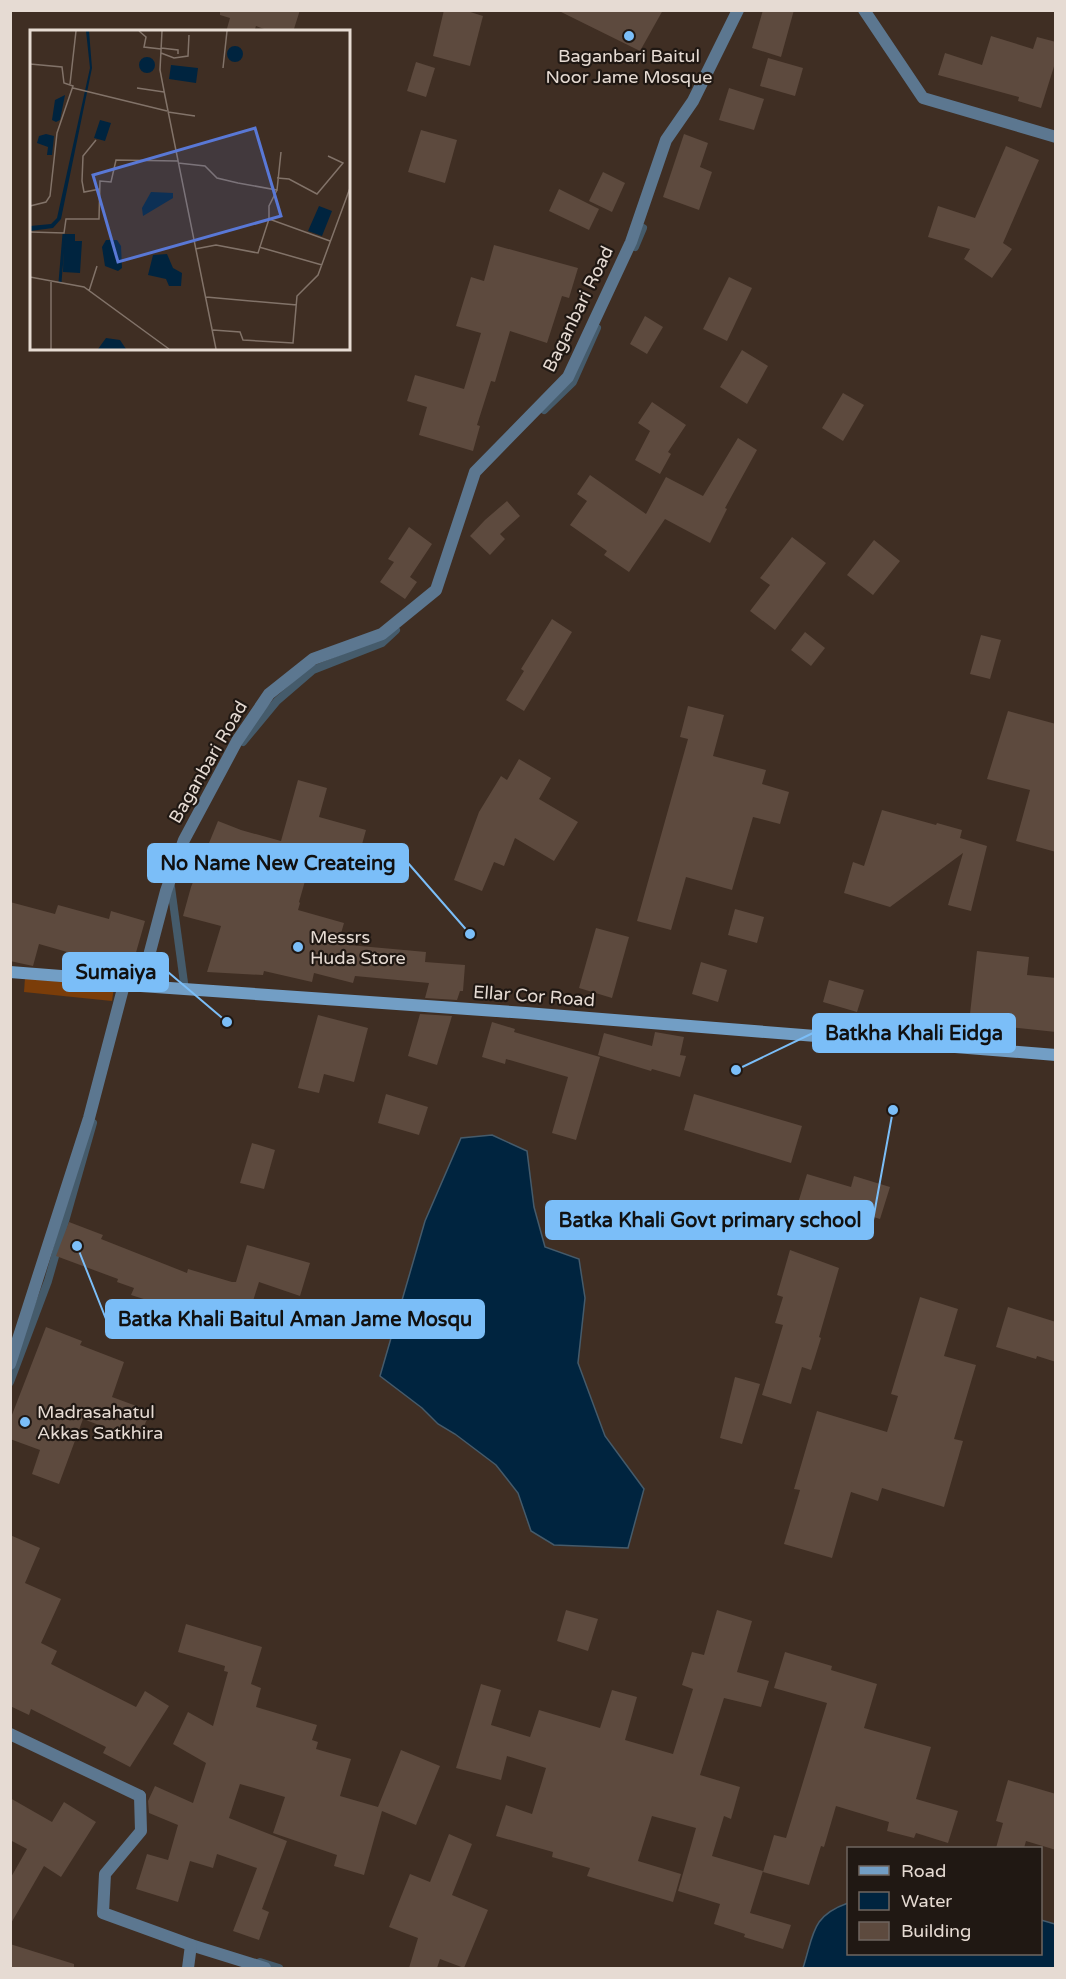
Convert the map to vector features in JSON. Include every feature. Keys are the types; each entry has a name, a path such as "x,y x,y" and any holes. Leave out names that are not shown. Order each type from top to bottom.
{"main road":[{"name":"Ellar Cor Road","path":"10,972 125,981 141,986 526,1013 1056,1055"}],"street":[{"name":"Baganbari Road","path":"141,986 166,891 184,840 237,741 269,694 313,659 382,634 436,590 475,472 568,377 631,242 666,140 693,101 738,10"},
{"path":"864,10 923,98 1056,137"},
{"path":"10,1364 89,1118 125,981"},
{"path":"10,1734 140,1796 141,1831 105,1874 102,1913 191,1945 265,1968"},
{"path":"188,1968 191,1945"}],"shaded area":[{"path":"25,978 114,987 112,1001 24,992"}],"water":[{"path":"492,1135 527,1151 534,1207 545,1247 579,1259 585,1298 578,1363 605,1436 644,1489 628,1548 554,1545 531,1531 518,1493 496,1465 438,1424 422,1408 380,1376 425,1221 461,1138"},
{"path":"847,1903 847,1955 1042,1955 1042,1920 1055,1924 1055,1968 803,1968 812,1936 820,1920 836,1908"}],"building":[{"path":"220,10 300,10 294,30 267,30 256,26 255,30 227,30 230,18 220,15"},
{"path":"444,10 464,10 483,16 470,66 433,56"},
{"name":"Baganbari Baitul Noor Jame Mosque","path":"557,10 663,10 640,51"},
{"path":"763,10 794,10 781,57 752,48"},
{"path":"991,36 1033,49 1037,37 1056,42 1056,60 1041,108 1018,101 1019,97 938,75 945,53 982,65"},
{"path":"768,58 803,68 795,96 760,86"},
{"path":"416,62 435,68 426,97 407,91"},
{"path":"729,88 764,99 754,130 719,120"},
{"path":"421,130 457,140 445,183 408,172"},
{"path":"684,134 708,143 700,167 712,172 699,210 663,197"},
{"path":"1006,146 1039,160 1003,243 1012,249 992,278 964,259 970,249 928,237 938,206 975,218"},
{"path":"603,172 625,183 612,212 589,201"},
{"path":"559,189 599,209 589,230 549,211"},
{"path":"494,245 578,268 569,298 562,296 547,343 510,331 495,382 491,381 477,425 480,426 473,451 419,435 427,407 407,401 415,375 464,389 481,333 456,326 471,277 484,281"},
{"path":"729,277 752,288 727,341 703,329"},
{"path":"645,316 663,327 647,354 630,344"},
{"path":"742,350 768,366 747,404 720,387"},
{"path":"843,393 864,405 843,441 822,428"},
{"path":"652,402 686,425 668,452 671,454 660,474 635,460 650,431 638,423"},
{"path":"738,438 757,450 725,508 727,509 710,543 665,519 629,572 604,555 607,551 570,525 587,501 577,494 590,475 646,514 666,477 703,496"},
{"path":"507,501 520,516 500,534 505,539 490,555 470,536"},
{"path":"409,527 432,544 410,577 417,582 405,599 380,582 394,562 388,559"},
{"path":"792,537 826,563 775,630 750,611 770,585 760,578"},
{"path":"874,540 900,561 873,595 847,575"},
{"path":"552,619 572,632 524,711 506,700 524,671 521,669"},
{"path":"805,632 825,648 811,666 791,650"},
{"path":"981,635 1001,640 990,679 970,674"},
{"path":"688,706 724,715 713,756 766,770 762,784 789,792 780,824 753,817 732,890 686,877 671,930 637,921 688,739 680,737"},
{"path":"1008,711 1056,724 1056,852 1016,841 1030,790 987,779"},
{"path":"519,759 551,778 539,799 578,822 554,861 515,838 504,866 494,862 482,891 454,880 479,812 501,776 507,780"},
{"path":"298,780 327,788 319,817 366,830 356,866 313,853 298,910 344,923 338,944 426,952 425,962 465,965 463,991 460,991 457,1000 425,998 429,983 355,976 353,983 314,973 312,982 264,971 263,975 207,972 221,926 183,916 191,887 218,821 281,841"},
{"path":"882,810 962,830 960,838 987,846 971,911 948,905 963,853 890,907 844,893 853,862 864,866"},
{"path":"10,902 55,914 58,905 109,919 111,911 145,921 131,970 39,944 33,966 10,961"},
{"path":"735,909 764,917 757,943 728,935"},
{"path":"596,928 629,937 612,998 579,988"},
{"path":"977,951 1029,957 1027,975 1056,978 1056,1032 969,1023"},
{"path":"701,962 727,970 718,1002 692,994"},
{"path":"829,980 864,990 857,1012 823,1002"},
{"path":"420,1014 452,1016 437,1065 408,1056"},
{"path":"318,1015 368,1028 354,1082 324,1074 319,1093 298,1088"},
{"path":"492,1022 515,1029 514,1032 600,1057 576,1140 552,1133 568,1077 506,1059 505,1064 482,1057"},
{"path":"655,1032 684,1037 680,1055 686,1056 680,1077 598,1055 604,1033 652,1046"},
{"path":"386,1094 428,1107 419,1135 378,1123"},
{"path":"694,1094 802,1126 791,1163 684,1130"},
{"path":"252,1143 275,1150 264,1189 240,1183"},
{"path":"807,1174 851,1187 854,1176 890,1187 880,1219 835,1205 833,1213 798,1203"},
{"path":"69,1222 103,1235 101,1239 187,1273 188,1269 232,1282 236,1282 247,1245 310,1263 300,1296 259,1282 241,1339 216,1332 219,1323 131,1295 134,1288 117,1282 118,1279 56,1256"},
{"path":"790,1250 839,1268 811,1370 802,1367 791,1404 762,1395 783,1325 775,1323 783,1297 777,1295"},
{"path":"920,1297 958,1309 944,1356 976,1365 954,1439 963,1441 944,1507 882,1488 878,1501 851,1492 832,1558 784,1544 800,1490 794,1489 817,1411 887,1432 898,1396 891,1394"},
{"path":"1008,1307 1056,1322 1056,1362 1037,1356 1036,1359 996,1347"},
{"path":"46,1327 82,1341 80,1345 124,1362 112,1397 150,1411 139,1440 83,1419 59,1484 32,1474 40,1450 10,1439 10,1420"},
{"path":"735,1377 760,1384 742,1444 720,1438"},
{"path":"10,1535 40,1548 25,1583 61,1599 41,1643 57,1651 51,1664 136,1707 145,1691 169,1706 130,1767 103,1753 106,1747 31,1709 29,1715 10,1706"},
{"path":"566,1610 598,1619 588,1651 557,1641"},
{"path":"717,1610 752,1621 737,1672 769,1681 761,1707 724,1698 700,1775 740,1787 731,1819 724,1816 712,1856 763,1871 750,1913 791,1925 783,1949 744,1937 745,1934 714,1924 720,1904 678,1891 696,1828 652,1816 638,1861 681,1874 673,1902 587,1876 590,1868 552,1857 553,1852 496,1836 506,1805 532,1814 546,1768 507,1756 501,1780 456,1768 481,1684 501,1690 491,1725 530,1737 539,1710 600,1728 612,1690 637,1697 625,1740 673,1754 693,1689 682,1685 692,1652 704,1655"},
{"path":"186,1624 262,1647 251,1684 261,1688 256,1707 317,1725 312,1740 318,1742 316,1749 351,1759 340,1796 378,1807 401,1750 440,1766 416,1825 382,1811 364,1875 334,1866 337,1855 273,1833 285,1797 240,1784 229,1818 287,1841 262,1909 269,1912 259,1940 233,1931 257,1868 217,1854 213,1868 190,1861 178,1902 136,1889 147,1854 168,1860 178,1825 149,1813 148,1801 155,1786 193,1803 206,1763 173,1744 188,1712 213,1726 228,1672 224,1671 225,1666 178,1652"},
{"path":"785,1652 832,1666 831,1670 877,1684 864,1728 931,1747 916,1799 958,1811 948,1843 916,1833 914,1838 887,1831 889,1822 836,1806 824,1847 821,1846 809,1885 763,1872 774,1835 786,1838 827,1703 774,1688"},
{"path":"1008,1780 1056,1794 1056,1850 1026,1841 1024,1847 996,1847 1003,1823 996,1821"},
{"path":"10,1798 52,1822 64,1802 96,1822 61,1877 44,1866 10,1925 10,1879 27,1849 10,1840"},
{"path":"449,1834 472,1844 452,1895 488,1910 464,1968 440,1959 437,1968 409,1968 418,1938 389,1927 410,1874 430,1882"},
{"path":"10,1944 74,1964 74,1968 10,1968"}],"waterway":[{"path":"635,247 643,228"},
{"path":"544,410 573,382 597,328"},
{"path":"243,742 277,701 313,670 382,643 396,630"},
{"path":"171,887 185,990"},
{"path":"10,1382 48,1281 93,1123"},
{"path":"260,1962 279,1968"}],"place":[{"name":"Baganbari Baitul Noor Jame Mosque","path":"629,36"},
{"name":"No Name New Createing","path":"470,934"},
{"name":"Messrs Huda Store","path":"298,947"},
{"name":"Sumaiya","path":"227,1022"},
{"name":"Batkha Khali Eidga","path":"736,1070"},
{"name":"Batka Khali Govt primary school","path":"893,1110"},
{"name":"Batka Khali Baitul Aman Jame Mosqu","path":"77,1246"},
{"name":"Madrasahatul Akkas Satkhira","path":"25,1422"}]}
